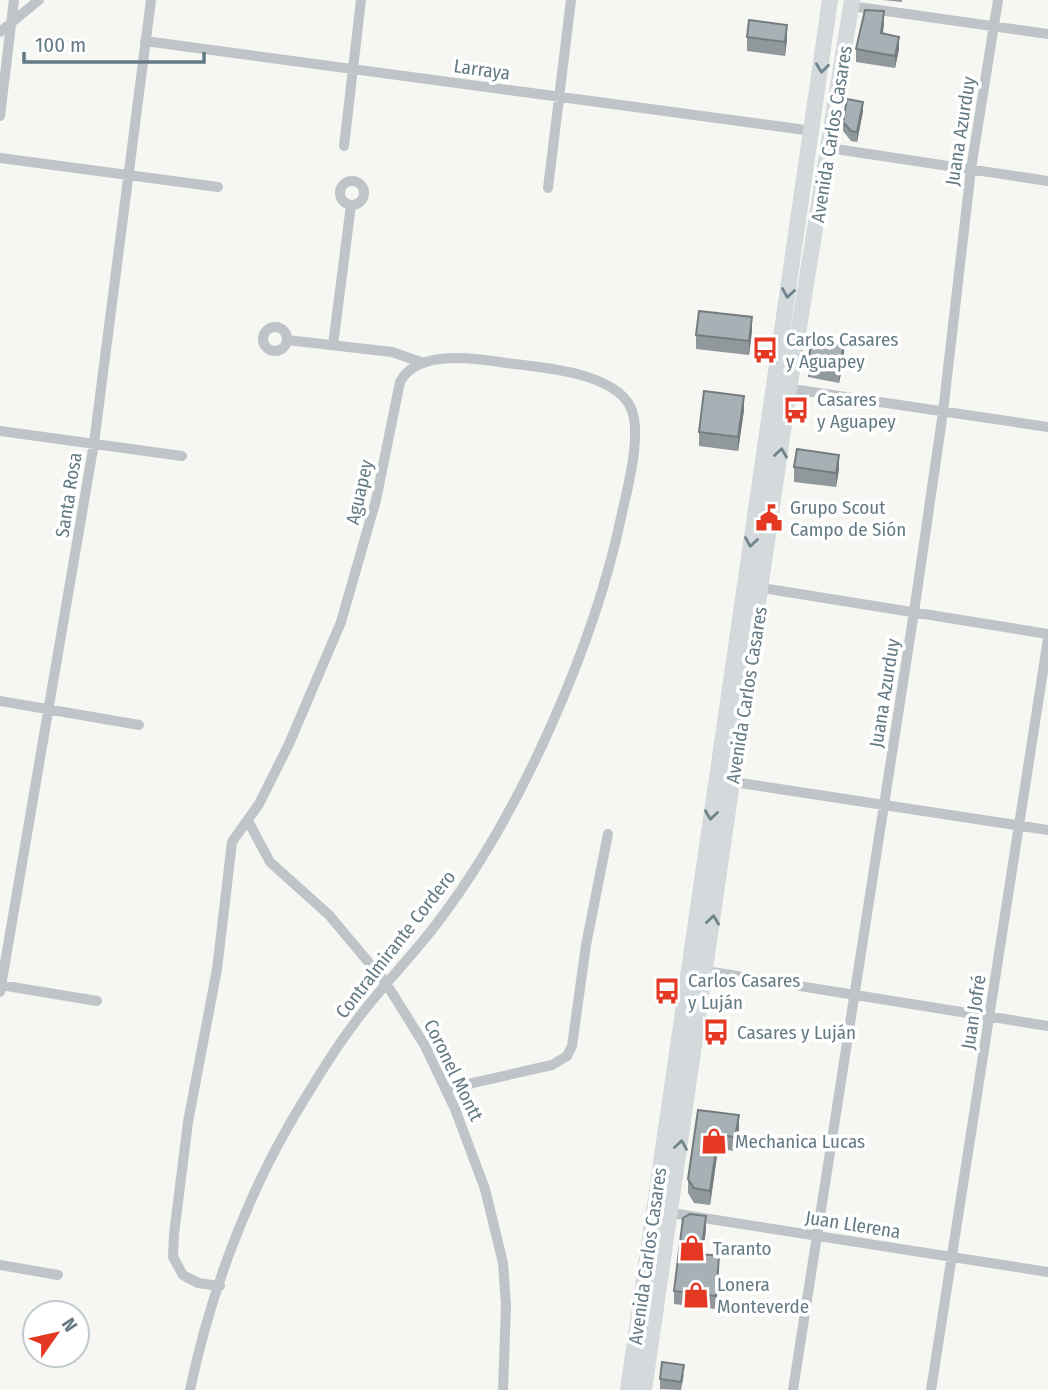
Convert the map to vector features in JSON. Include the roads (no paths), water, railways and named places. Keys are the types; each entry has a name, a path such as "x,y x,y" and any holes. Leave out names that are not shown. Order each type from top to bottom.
{"main road":[{"name":"Avenida Carlos Casares","path":"644,1390 706,971 724,781 762,588 782,387 830,0"},
{"name":"Avenida Carlos Casares","path":"628,1390 653,1211 724,781 782,387 829,148 852,3"}],"street":[{"path":"0,116 14,0"},
{"path":"0,32 39,0"},
{"name":"Santa Rosa","path":"0,988 94,443 151,0"},
{"path":"344,146 361,0"},
{"path":"548,188 570,0"},
{"name":"Juana Azurduy","path":"793,1390 914,612 943,412 971,169 998,0"},
{"path":"852,3 1048,34"},
{"name":"Larraya","path":"145,41 813,131"},
{"path":"829,148 1048,181"},
{"path":"0,158 218,187"},
{"path":"333,345 351,205"},
{"path":"287,340 392,352 421,362"},
{"name":"Contralmirante Cordero","path":"190,1390 198,1353 241,1227 287,1129 331,1057 386,983 441,918 477,864 532,762 588,635 616,543 629,478 633,415 621,394 589,378 523,365 484,359 421,362"},
{"name":"Aguapey","path":"220,1286 198,1283 183,1275 173,1258 186,1134 217,969 232,842 235,834 248,821 289,744 341,622 376,500 400,382 404,374 421,362"},
{"path":"782,387 1048,427"},
{"path":"0,431 182,456"},
{"path":"762,588 1048,636"},
{"name":"Juan Jofré","path":"931,1390 1048,636"},
{"path":"0,701 139,725"},
{"path":"724,781 1048,831"},
{"name":"Coronel Montt","path":"248,821 264,853 278,871 329,915 386,983 425,1046 446,1089 485,1189 503,1263 506,1305 503,1390"},
{"path":"446,1089 552,1065 567,1056 572,1046 586,945 608,834"},
{"path":"706,971 1048,1026"},
{"path":"0,988 97,1001"},
{"name":"Juan Llerena","path":"653,1211 1048,1272"},
{"path":"0,1265 58,1275"}],"place":[{"name":"Carlos Casares y Aguapey","path":"765,350"},
{"name":"Casares y Aguapey","path":"796,410"},
{"name":"Grupo Scout Campo de Sión","path":"769,518"},
{"name":"Carlos Casares y Luján","path":"667,991"},
{"name":"Casares y Luján","path":"716,1032"},
{"name":"Mechanica Lucas","path":"714,1141"},
{"name":"Taranto","path":"692,1248"},
{"name":"Lonera Monteverde","path":"696,1295"}]}
